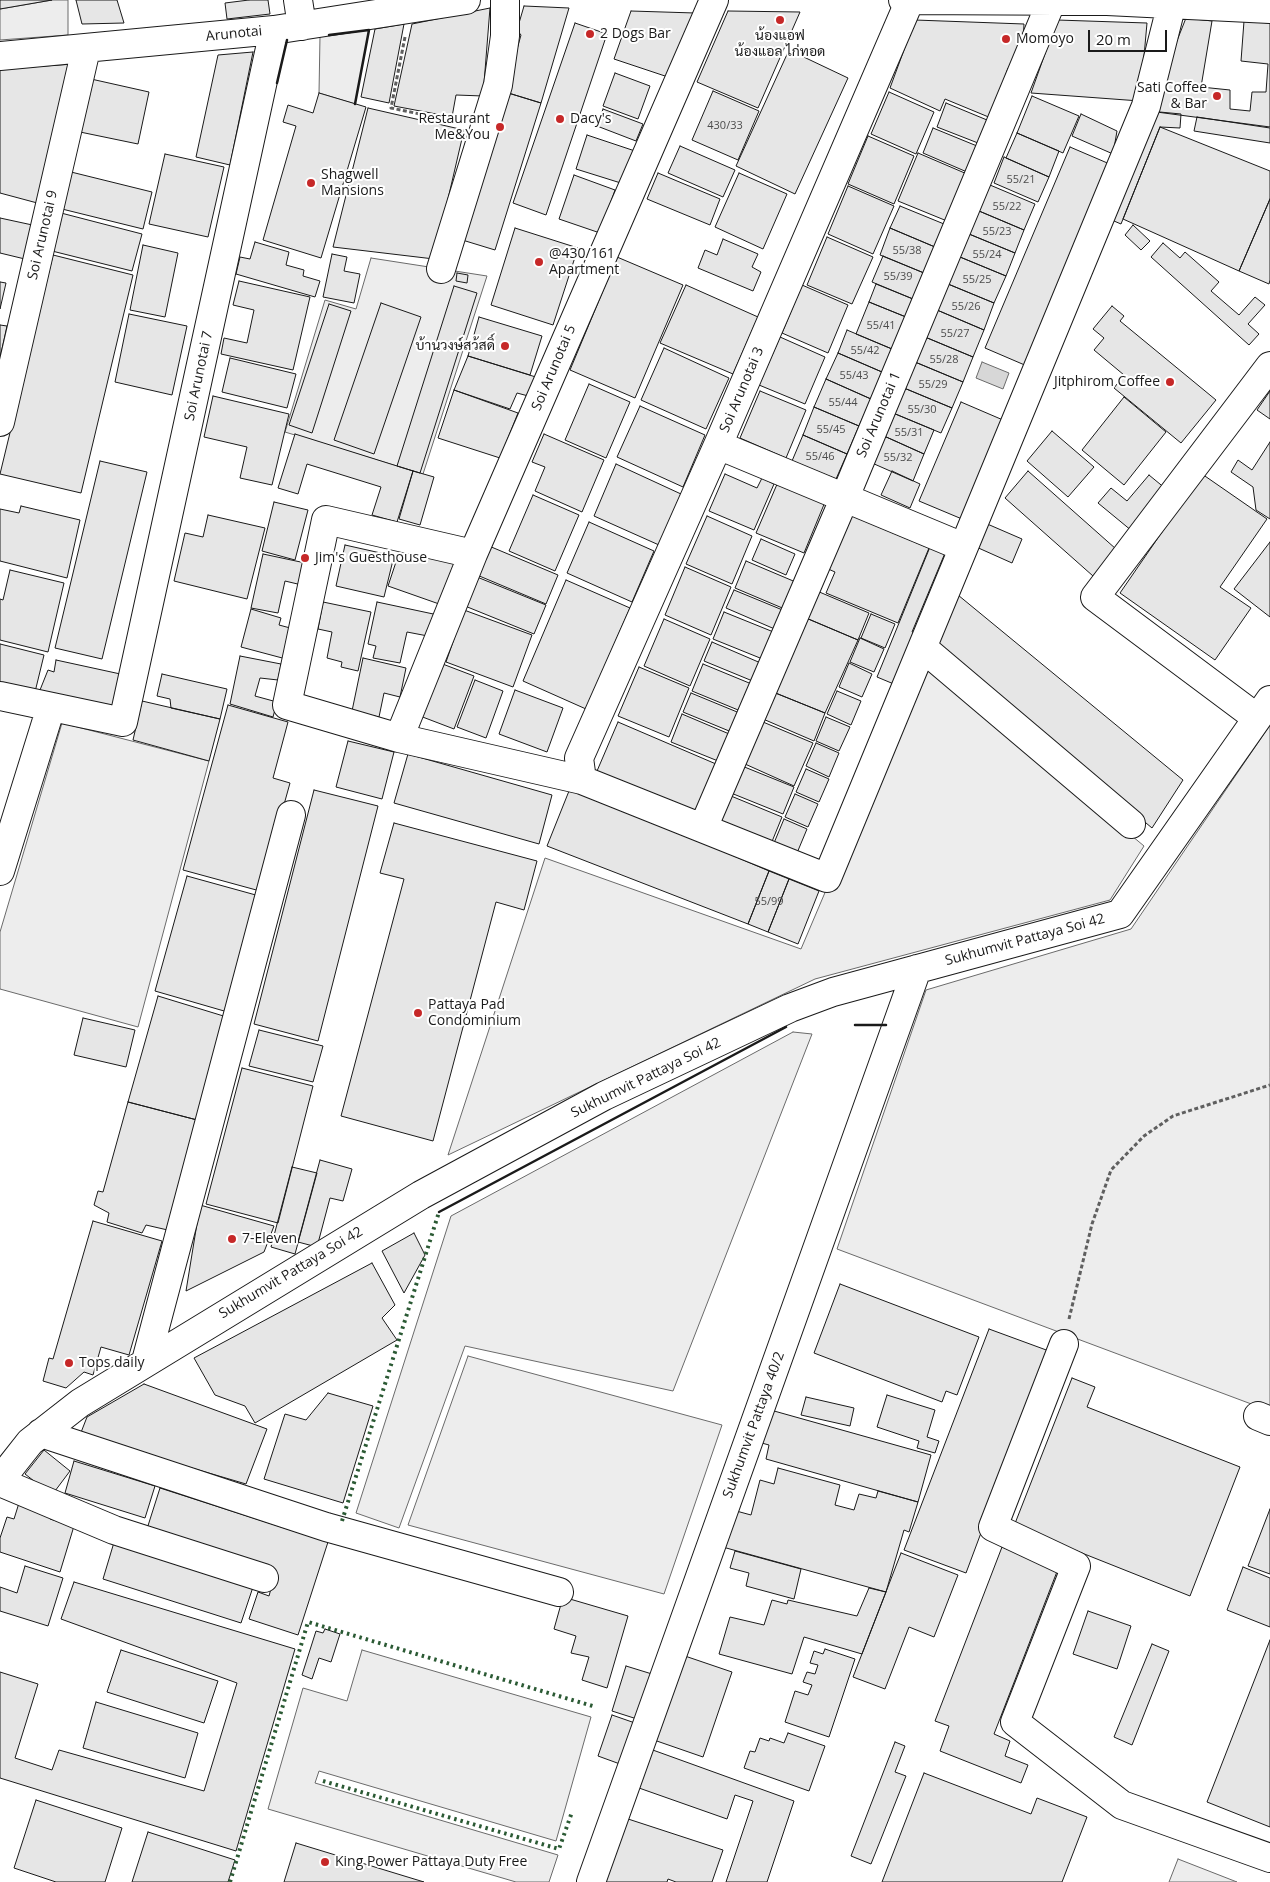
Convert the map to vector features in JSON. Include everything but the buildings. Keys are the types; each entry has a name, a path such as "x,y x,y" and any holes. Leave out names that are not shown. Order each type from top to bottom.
{"street":[{"name":"Arunotai","path":"0,56 274,30 300,13 466,0"},
{"path":"441,269 483,128 498,85 504,36 505,0"},
{"name":"Soi Arunotai 5","path":"399,738 473,554 714,0"},
{"path":"903,0 1052,0 1256,5"},
{"name":"Soi Arunotai 3","path":"582,780 579,758 718,445 910,0"},
{"name":"Soi Arunotai 1","path":"702,828 845,497 1052,0"},
{"path":"473,554 326,520 287,705 399,738 582,780 827,878 1146,106 1172,3"},
{"name":"Soi Arunotai 7","path":"51,707 123,722 274,30"},
{"name":"Soi Arunotai 9","path":"0,422 86,48"},
{"path":"1263,709 1094,597 1270,366"},
{"path":"718,445 963,547"},
{"path":"923,648 1131,824"},
{"path":"0,696 51,707 0,871"},
{"name":"Sukhumvit Pattaya Soi 42","path":"0,1482 30,1442 80,1403 421,1195 604,1096 790,1008 833,992 1120,914 1263,709"},
{"path":"146,1361 291,815"},
{"name":"Sukhumvit Pattaya 40/2","path":"591,1882 917,969"},
{"path":"1064,1344 993,1527 1076,1566 1016,1722 1122,1805 1270,1858"},
{"path":"41,1433 326,1527 559,1592"},
{"path":"0,1482 114,1530 264,1578"}],"path":[{"path":"407,28 390,108 483,128"},
{"path":"1064,1344 1092,1224 1111,1170 1144,1136 1174,1116 1270,1086"}],"shaded area":[{"path":"52,0 68,0 68,35 0,40 0,9"},
{"path":"369,30 355,104 319,93 320,36"},
{"path":"371,258 487,276 423,474 285,432 325,300 356,309"},
{"path":"982,362 1009,373 1003,389 976,378"},
{"path":"923,662 1144,846 1110,900 815,979 448,1155 545,858 801,949"},
{"path":"62,723 209,761 138,1027 0,989 0,932"},
{"path":"1270,725 1270,1411 837,1249 926,990 1131,929"},
{"path":"793,1032 812,1034 673,1391 465,1346 399,1528 356,1513 451,1216"},
{"path":"468,1356 722,1425 664,1594 408,1525"},
{"path":"362,1650 591,1717 556,1841 319,1771 315,1783 558,1855 549,1882 516,1882 268,1809 303,1688 347,1701"},
{"path":"1178,1859 1237,1882 1169,1882"}],"hedge":[{"path":"342,1521 439,1212"},
{"path":"230,1882 308,1622 596,1707"},
{"path":"323,1781 559,1849 572,1812"}],"wall":[{"path":"329,35 369,30 355,104"},
{"path":"277,83 287,40"},
{"path":"855,1025 886,1025"},
{"path":"439,1212 786,1027"}],"place":[{"name":"น้องแอฟ น้องแอล ไก่ทอด","path":"780,20"},
{"name":"2 Dogs Bar","path":"590,34"},
{"name":"Momoyo","path":"1006,39"},
{"name":"Sati Coffee & Bar","path":"1217,96"},
{"name":"Dacy's","path":"560,119"},
{"name":"Restaurant Me&You","path":"500,127"},
{"name":"Shagwell Mansions","path":"311,183"},
{"name":"@430/161 Apartment","path":"539,262"},
{"name":"บ้านวงษ์สว้สดิ์","path":"505,346"},
{"name":"Jitphirom Coffee","path":"1170,382"},
{"name":"Jim's Guesthouse","path":"305,558"},
{"name":"Pattaya Pad Condominium","path":"418,1013"},
{"name":"7-Eleven","path":"232,1239"},
{"name":"Tops daily","path":"69,1363"},
{"name":"King Power Pattaya Duty Free","path":"325,1862"}]}
